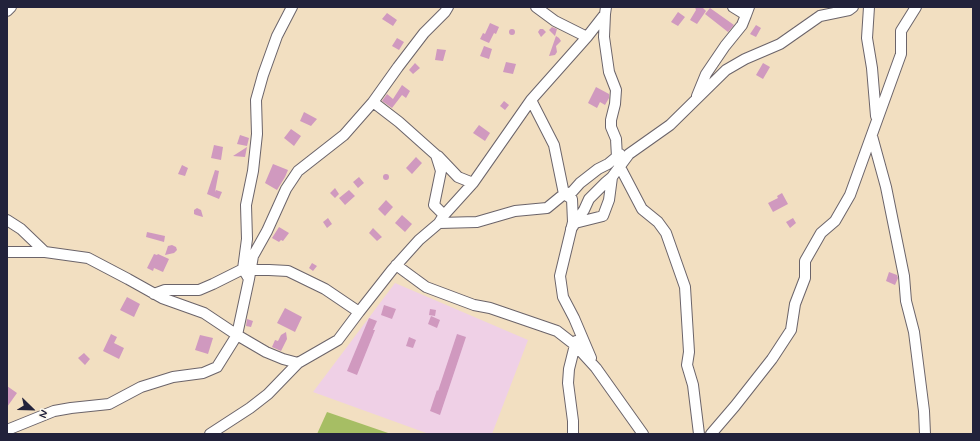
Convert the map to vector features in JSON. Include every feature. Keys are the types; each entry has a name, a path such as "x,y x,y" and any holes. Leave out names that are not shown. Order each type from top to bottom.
{"street":[{"path":"7,12 11,7"},
{"path":"248,273 246,205 253,171 257,134 256,100 263,74 277,36 292,7"},
{"path":"7,430 54,411 110,404 141,387 173,377 203,373 217,367 237,335 248,273 253,256 267,231 286,189 298,171 344,135 373,102 424,33 448,7"},
{"path":"536,7 555,21 587,38"},
{"path":"696,99 706,74 725,46 742,25 748,11 733,7"},
{"path":"573,226 603,216 609,200 612,177 618,162 631,147 647,141 670,124 726,70 745,59 780,44 820,16 849,10 853,7"},
{"path":"869,7 867,38 872,68 876,113 872,136 886,187 904,276 906,301 914,332 924,411 925,434"},
{"path":"710,434 735,406 772,359 791,330 795,304 805,278 806,261 821,233 835,221 850,196 901,54 902,31 916,7"},
{"path":"210,434 250,408 268,394 298,363 338,340 396,265 419,240 442,219 473,183 531,100 587,38 606,10"},
{"path":"606,10 604,37 609,72 616,90 611,127 616,139 618,162 642,209 658,222 666,233 685,287 689,352 687,365 693,385 699,434"},
{"path":"531,100 554,145 564,194 572,200 573,226"},
{"path":"373,102 399,122 458,177 473,183"},
{"path":"436,155 441,171 434,205 442,219"},
{"path":"442,219 477,222 515,211 547,208 564,194 572,192 580,183 598,169 608,164 618,162"},
{"path":"596,368 563,297 560,276 573,226 584,210 589,198 612,177"},
{"path":"7,220 21,229 45,252"},
{"path":"7,252 45,252 88,258 162,298 204,313 266,352 298,363"},
{"path":"396,265 426,287 474,305 490,308 557,331 575,345 596,368 643,434"},
{"path":"154,294 165,290 199,290 248,273 269,270 288,271 325,289 359,312"},
{"path":"573,434 573,421 568,383 569,369 577,337 574,318"}],"shaded area":[{"path":"395,283 528,340 492,434 429,434 313,392"}],"green space":[{"path":"327,412 391,434 317,434"}],"building":[{"path":"695,7 702,7 706,11 697,24 690,20 696,10"},
{"path":"710,8 734,25 728,32 705,14"},
{"path":"678,12 685,17 678,26 671,22"},
{"path":"387,13 397,20 393,26 382,19"},
{"path":"490,23 499,27 489,43 480,39 483,33 485,34"},
{"path":"756,25 761,28 756,37 750,34"},
{"path":"552,27 557,29 555,36 549,30"},
{"path":"512,29 515,32 512,35 509,32"},
{"path":"540,29 543,29 546,32 541,37 538,32"},
{"path":"556,36 561,41 556,46 557,52 555,55 549,56"},
{"path":"397,38 404,42 399,50 392,46"},
{"path":"484,46 492,49 489,59 480,56"},
{"path":"437,49 446,50 443,61 435,60"},
{"path":"506,62 516,64 513,74 503,72"},
{"path":"415,63 420,68 413,74 409,70"},
{"path":"763,63 770,67 763,79 756,75"},
{"path":"402,85 410,91 406,98 402,95 392,108 382,101 387,94 393,99"},
{"path":"596,87 609,94 609,98 605,105 600,102 597,108 588,103"},
{"path":"504,101 509,105 505,110 500,106"},
{"path":"304,112 317,119 311,126 300,121"},
{"path":"479,125 490,133 485,141 473,133"},
{"path":"291,129 301,136 294,146 284,138"},
{"path":"240,135 249,138 247,146 237,144"},
{"path":"214,145 223,147 221,160 211,158"},
{"path":"247,147 245,157 233,156"},
{"path":"416,157 422,163 412,174 406,168"},
{"path":"273,164 288,170 277,190 265,183"},
{"path":"182,165 188,168 185,176 178,174"},
{"path":"215,170 219,171 215,192 216,190 222,192 219,199 207,194"},
{"path":"386,174 389,177 386,180 383,177"},
{"path":"359,177 364,183 358,188 353,182"},
{"path":"335,188 339,194 335,198 330,193"},
{"path":"349,190 355,196 345,205 339,198"},
{"path":"782,193 788,204 773,212 768,203 778,198 777,196"},
{"path":"386,200 393,207 385,216 378,209"},
{"path":"197,208 201,210 203,217 194,214 194,210"},
{"path":"402,215 412,224 405,232 395,223"},
{"path":"328,218 332,224 327,228 323,222"},
{"path":"793,218 796,223 790,228 786,222"},
{"path":"279,227 289,233 283,241 281,240 279,242 272,238"},
{"path":"373,228 382,237 377,241 369,233"},
{"path":"147,232 165,236 164,242 146,237"},
{"path":"172,245 176,247 177,250 174,253 165,255 168,246"},
{"path":"154,254 158,254 169,259 163,272 154,268 153,271 147,268"},
{"path":"312,263 317,266 313,271 309,268"},
{"path":"889,272 897,275 898,278 895,285 886,281"},
{"path":"127,297 140,304 134,317 120,310"},
{"path":"384,305 396,309 392,319 381,315"},
{"path":"285,308 302,317 295,332 277,323"},
{"path":"430,309 436,310 435,316 429,315"},
{"path":"431,316 440,320 437,328 428,324"},
{"path":"369,318 377,321 373,330 375,330 357,375 347,371"},
{"path":"247,319 253,321 251,327 246,326"},
{"path":"286,332 287,339 281,351 272,347 275,340 278,341 281,335"},
{"path":"111,334 117,337 114,343 124,348 119,359 103,351"},
{"path":"457,334 466,337 440,415 430,411"},
{"path":"200,335 213,338 208,354 195,350"},
{"path":"409,337 416,340 413,348 406,346"},
{"path":"84,353 90,359 85,365 78,358"},
{"path":"7,386 17,393 7,407"}]}
